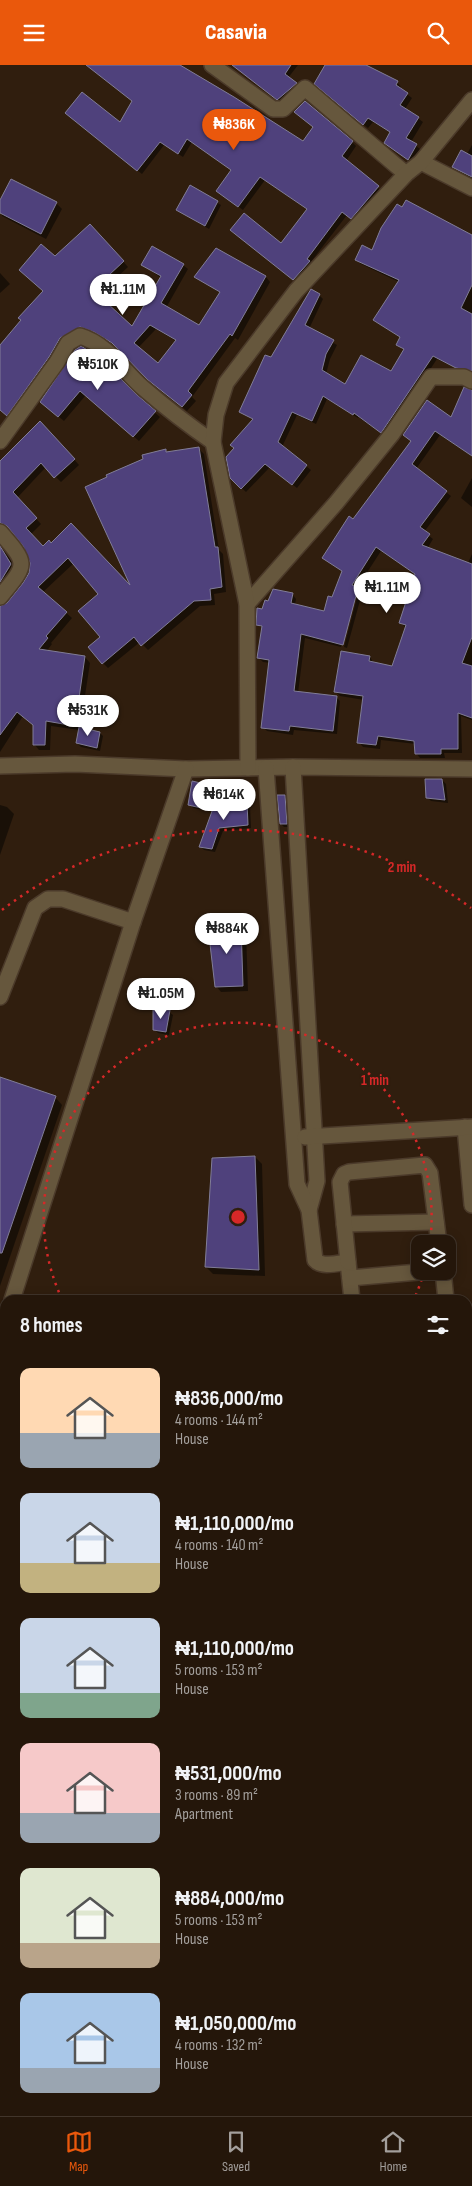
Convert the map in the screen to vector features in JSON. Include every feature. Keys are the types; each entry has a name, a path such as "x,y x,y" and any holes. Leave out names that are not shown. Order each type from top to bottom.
{"street":[{"path":"212,65 273,109 283,109 289,101 305,88 406,174"},
{"path":"248,768 248,604 212,442 216,415 226,383 296,291 406,174 421,162 472,100"},
{"path":"421,162 472,188"},
{"path":"0,441 57,362 68,343 80,336 89,339 106,350 141,386 182,421 212,442"},
{"path":"248,604 392,434 431,377 464,377 472,381"},
{"path":"0,532 18,553 22,562 21,571 0,597"},
{"path":"0,766 75,764 186,769 266,767 472,769"},
{"path":"266,767 297,1184 309,1210 315,1260 324,1265 348,1262"},
{"path":"293,767 317,1181 309,1210"},
{"path":"14,1295 133,921 186,769"},
{"path":"271,842 297,840"},
{"path":"0,997 35,908 48,899 62,899 133,921"},
{"path":"280,959 304,956"},
{"path":"294,1137 469,1127 472,1205"},
{"path":"352,1295 340,1181 344,1174 425,1165 430,1173 438,1235"},
{"path":"344,1224 436,1222"},
{"path":"350,1278 411,1273"},
{"path":"444,1280 445,1295"}],"building":[{"path":"86,65 180,65 303,141 313,127 294,112 305,101 353,141 342,156 379,186 351,219 342,212 307,259 310,261 293,280 230,230 244,213 281,243 307,209 260,177 238,207 216,191 231,170 187,139 178,154 160,142 137,171 65,113 82,92 120,122 132,101"},
{"path":"232,65 291,65 285,74 297,83 277,100"},
{"path":"325,65 366,65 398,81 396,85 408,93 400,105 419,117 406,138 417,144 408,160 384,143 390,132 368,118 363,125 314,84"},
{"path":"461,150 472,156 472,177 452,167"},
{"path":"11,179 57,202 41,234 0,213 0,200"},
{"path":"190,185 218,201 205,226 176,210"},
{"path":"406,200 472,235 472,285 461,308 472,314 472,371 456,368 433,356 381,433 354,413 353,415 323,396 312,421 292,412 278,442 307,465 292,485 265,464 241,489 230,478 226,457 234,448 230,445 253,419 239,412 265,355 271,357 311,289 320,294 305,325 334,340 326,354 322,370 345,384 361,355 391,371 404,349 396,345 400,337 373,320 399,280 355,260 362,245 372,250 381,228 397,204 402,207"},
{"path":"90,224 124,261 93,290 132,326 161,276 141,265 152,246 184,264 161,303 199,325 220,292 194,277 216,248 266,276 232,336 230,334 188,391 192,395 182,407 148,380 112,343 94,332 80,327 60,338 49,357 7,416 0,410 0,345 21,320 18,318 43,291 19,270 41,244 55,256","holes":["150,325 176,340 158,363 134,343"]},
{"path":"81,346 100,358 156,411 133,437 80,391 58,417 40,402 75,350"},
{"path":"464,387 472,390 472,456 435,431 412,464 447,491 420,527 430,534 422,545 472,564 472,637 462,663 472,666 472,718 458,713 458,749 441,749 441,754 415,754 414,741 378,736 376,745 357,743 363,696 334,692 341,651 370,656 369,661 392,666 406,625 399,623 415,574 376,547 352,585 358,588 343,645 301,634 294,691 337,696 333,731 290,726 289,731 261,728 269,660 257,658 262,626 256,625 257,608 262,609 265,600 268,601 273,589 293,593 291,603 324,611 328,596 332,597 342,571 322,558 349,516 353,519 411,441 403,435 427,400 451,417"},
{"path":"40,421 75,459 54,478 41,463 13,492 37,518 26,528 43,546 49,540 51,543 71,523 130,585 85,487 107,477 106,475 143,459 142,455 166,449 166,452 199,447 215,547 218,547 222,587 210,589 211,600 194,601 141,646 134,637 102,664 88,647 100,637 78,611 98,594 68,558 38,587 67,612 46,636 48,638 39,649 85,656 75,726 46,721 45,745 33,745 33,725 17,712 0,735 0,606 7,603 23,583 29,573 30,563 23,546 7,526 0,523 0,461"},
{"path":"0,546 11,564 0,582"},
{"path":"79,727 100,732 97,748 76,743"},
{"path":"425,779 442,779 445,800 426,798"},
{"path":"192,781 214,786 206,809 188,805"},
{"path":"277,795 285,795 287,824 280,824"},
{"path":"247,802 248,825 219,828 212,849 199,847 215,803"},
{"path":"241,925 243,986 215,987 208,927"},
{"path":"153,1010 170,1010 166,1032 153,1030"},
{"path":"0,1077 56,1096 2,1253 0,1253"},
{"path":"255,1156 259,1270 205,1267 212,1158"}]}
